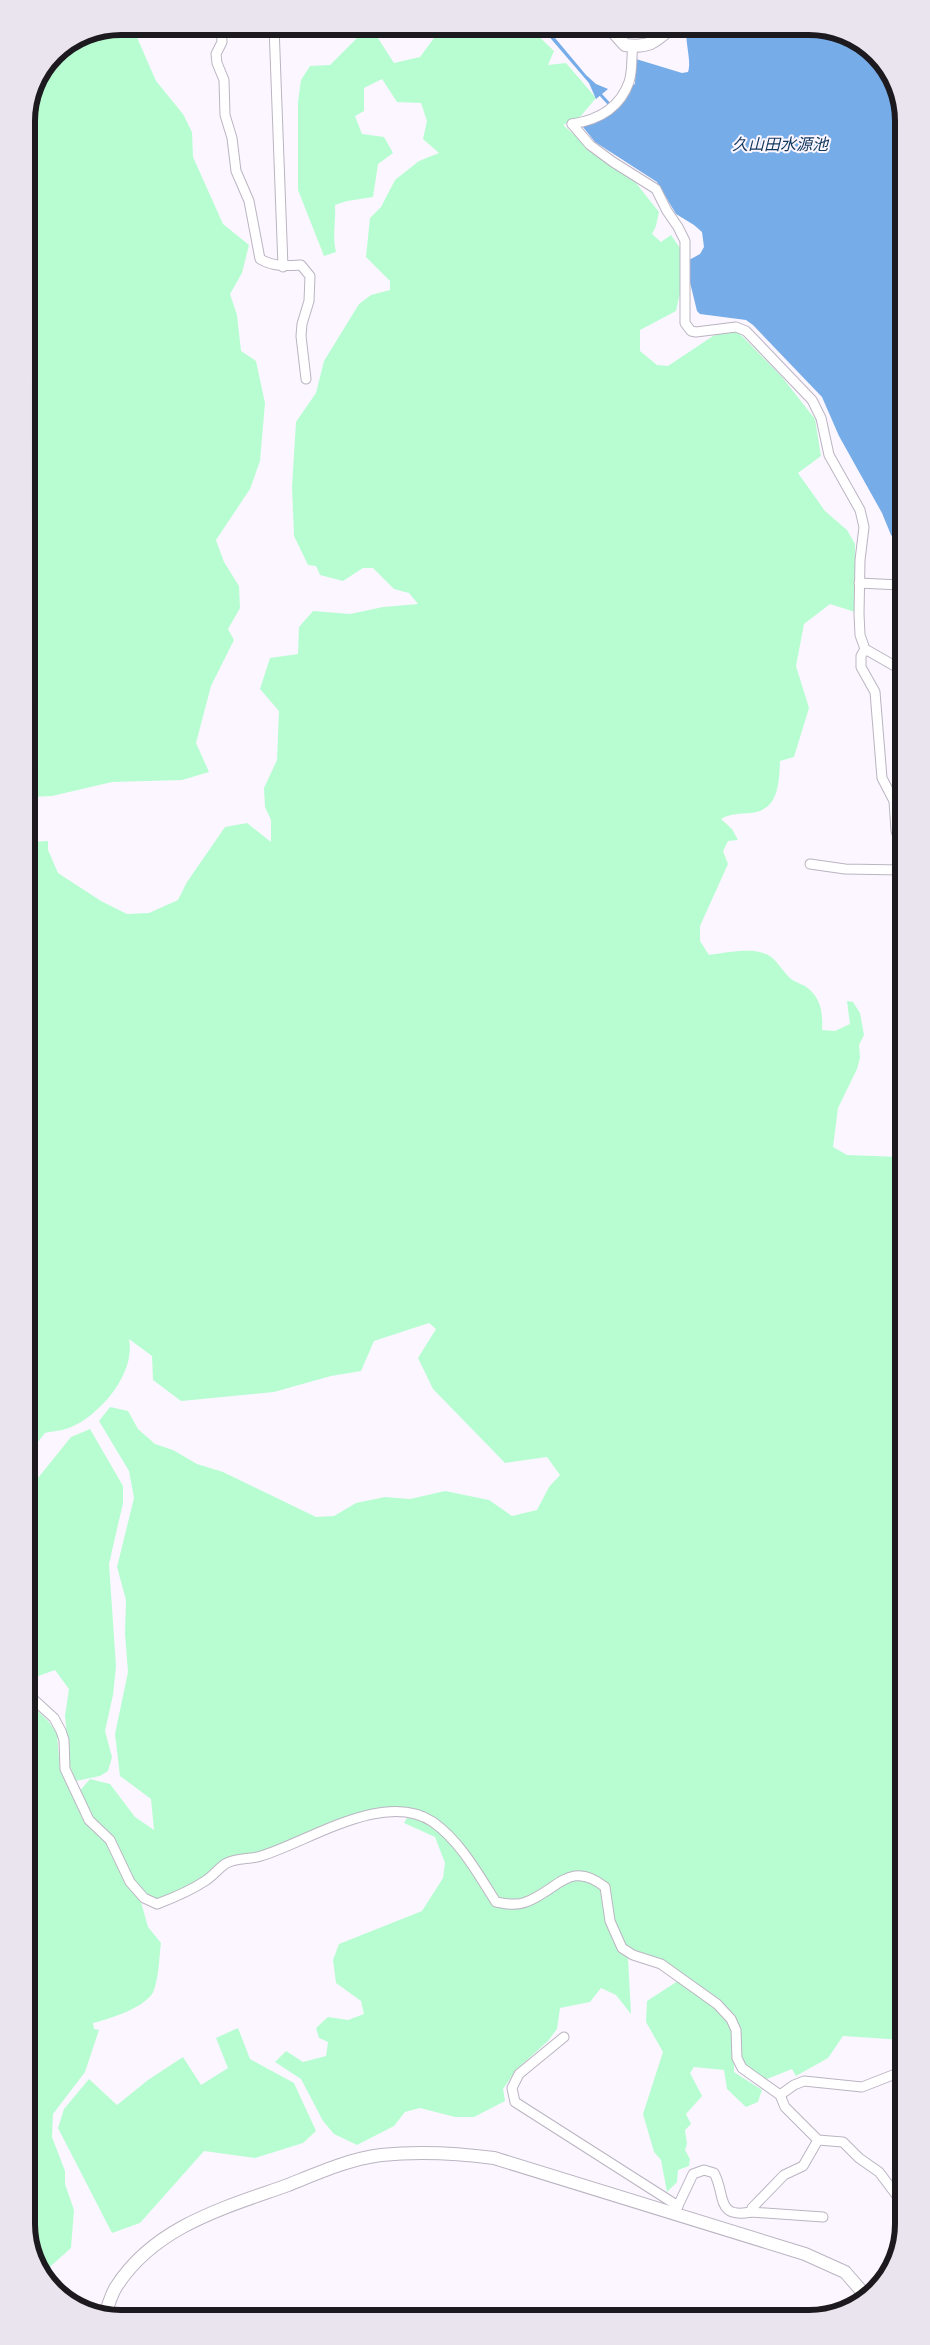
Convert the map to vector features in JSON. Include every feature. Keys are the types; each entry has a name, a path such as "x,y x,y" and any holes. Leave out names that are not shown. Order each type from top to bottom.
{"street":[{"path":"222,35 222,42 216,54 217,63 224,80 225,115 232,138 236,171 249,201 260,259 269,264 283,266 301,265 310,276 309,301 302,324 301,336 306,379"},
{"path":"274,35 283,266"},
{"path":"616,35 632,51"},
{"path":"632,51 651,44 662,35"},
{"path":"632,51 629,82 619,101 603,115 572,124 590,145 656,189 666,211 678,227 685,241 685,323 691,331 736,327 746,331 805,390 812,400 821,418 829,455 860,510 864,526 859,583 860,635 865,649 895,666"},
{"path":"859,583 895,584"},
{"path":"865,649 861,656 861,667 875,692 882,778 894,801 895,816"},
{"path":"810,864 845,869 895,870"},
{"path":"35,1701 54,1718 61,1732 64,1740 65,1769 89,1820 110,1840 130,1882 144,1898 157,1904 206,1881 225,1864 238,1859 260,1856 357,1816 380,1813 410,1812 432,1822 454,1842 468,1859 496,1902 510,1905 526,1903 570,1876 581,1874 595,1879 605,1887 610,1922 622,1948 633,1955 661,1964 717,2004 731,2019 736,2030 737,2058 742,2068 780,2095 785,2107 818,2140 843,2142 859,2158 879,2172 895,2193"},
{"path":"564,2037 519,2074 512,2088 515,2102 676,2209"},
{"path":"780,2095 804,2081 862,2087 895,2074"},
{"path":"751,2212 752,2208 784,2175 803,2166 818,2140"},
{"path":"107,2309 114,2288 134,2263 152,2246 201,2216 348,2162 380,2155 453,2152 494,2158 676,2209 805,2254 845,2272 861,2292"},
{"path":"676,2209 693,2174 704,2170 714,2173 718,2180 721,2202 728,2210 740,2214 751,2212 823,2217"}],"green space":[{"path":"136,35 156,81 183,114 192,132 193,157 223,224 249,245 242,273 230,294 237,315 241,351 256,361 265,403 260,461 250,489 216,540 224,562 239,586 240,608 228,629 234,640 211,686 196,743 209,772 182,780 112,782 52,796 35,797 35,115 44,83 64,56 93,40 110,36"},
{"path":"363,35 376,35 394,63 420,57 436,35 537,35 554,51 548,65 566,63 596,98 580,117 563,125 606,162 636,183 659,212 652,234 661,242 671,235 680,248 680,293 676,311 640,330 640,351 657,365 668,366 713,336 735,329 782,377 815,419 821,456 798,473 825,511 847,530 855,544 855,612 830,604 804,624 796,666 809,708 794,757 780,761 776,794 767,807 760,811 732,815 721,819 732,829 738,840 728,841 723,851 728,864 700,926 700,941 709,955 744,951 763,953 774,959 785,973 815,995 820,1005 822,1030 835,1031 850,1024 847,1001 853,1002 860,1013 864,1035 859,1045 860,1058 857,1069 838,1108 833,1147 847,1155 895,1157 895,2039 843,2036 828,2058 796,2076 792,2069 767,2079 744,2067 739,2058 738,2030 718,2003 624,1946 612,1921 607,1886 582,1872 525,1900 497,1900 433,1820 380,1811 260,1854 237,1857 204,1879 157,1902 134,1882 112,1853 78,1793 90,1779 110,1784 135,1817 154,1830 151,1799 120,1776 115,1734 128,1672 125,1634 126,1600 117,1567 134,1498 129,1471 99,1421 110,1407 128,1411 138,1429 155,1444 173,1450 197,1464 223,1472 316,1517 334,1516 356,1503 385,1497 410,1499 445,1491 489,1500 512,1516 537,1510 549,1487 560,1475 547,1457 505,1463 433,1389 418,1358 436,1329 429,1323 374,1341 361,1371 331,1376 274,1392 181,1401 153,1380 152,1356 129,1339 130,1352 127,1365 121,1379 104,1403 82,1421 71,1427 45,1433 35,1446 35,842 48,841 48,850 58,873 101,901 127,914 149,913 178,900 187,882 225,827 247,823 271,842 271,820 265,807 264,788 277,760 279,711 260,689 270,658 298,654 299,627 313,611 350,614 383,607 418,604 409,593 394,589 373,568 363,568 343,581 320,575 316,566 308,565 294,536 292,487 296,422 316,393 324,361 359,304 371,295 390,290 390,281 366,257 370,218 381,207 395,180 419,161 439,153 423,139 427,121 421,103 397,102 382,79 364,88 364,111 355,116 362,134 384,137 393,153 378,164 373,197 335,205 334,240 336,252 324,256 298,190 298,102 301,80 310,66 330,65 359,36"},
{"path":"886,82 894,110 895,131"},
{"path":"90,1429 123,1486 123,1503 109,1564 116,1666 113,1695 105,1731 112,1757 108,1771 100,1776 76,1781 70,1766 65,1716 69,1689 55,1670 35,1677 35,1482 71,1437"},
{"path":"35,1708 49,1722 57,1734 60,1770 85,1823 106,1843 126,1885 141,1902 148,1927 161,1943 154,1990 144,2002 136,2007 93,2023 94,2029 99,2030 85,2072 53,2114 52,2137 65,2171 65,2184 74,2210 71,2248 48,2268 40,2252 35,2224"},
{"path":"409,1814 431,1823 453,1843 495,1903 510,1907 581,1875 603,1888 621,1949 628,1958 631,2014 616,1995 601,1988 590,2002 560,2008 557,2029 548,2041 517,2069 503,2089 505,2101 474,2117 455,2117 420,2108 405,2112 394,2126 357,2145 334,2134 323,2121 301,2079 275,2062 286,2051 303,2062 326,2056 328,2042 319,2038 316,2028 328,2017 348,2020 364,2014 361,2001 336,1983 333,1960 339,1944 422,1911 443,1878 445,1863 435,1837 404,1823"},
{"path":"681,1979 716,2005 735,2031 734,2072 762,2090 758,2102 746,2107 727,2089 724,2070 694,2067 690,2073 702,2096 686,2114 691,2124 685,2130 687,2144 685,2150 690,2159 689,2166 678,2170 677,2182 667,2192 661,2160 654,2152 643,2114 663,2052 646,2022 647,2001"},
{"path":"238,2028 250,2059 294,2083 316,2131 303,2143 255,2158 204,2151 140,2223 112,2233 58,2128 64,2109 89,2079 117,2105 148,2080 183,2057 201,2085 228,2068 216,2038"}],"water":[{"path":"548,35 553,35 586,75 596,84 608,89 596,99 589,83"},
{"name":"久山田水源池","path":"686,35 815,35 831,38 852,47 870,60 886,83 890,93 895,121 895,539 891,535 882,513 839,436 822,397 746,320 700,314 697,311 688,274 689,260 700,254 704,247 702,232 676,214 657,182 595,142 583,127 605,118 635,84 636,59 682,73 688,72 689,62"}],"waterway":[{"path":"600,94 611,106"}]}
